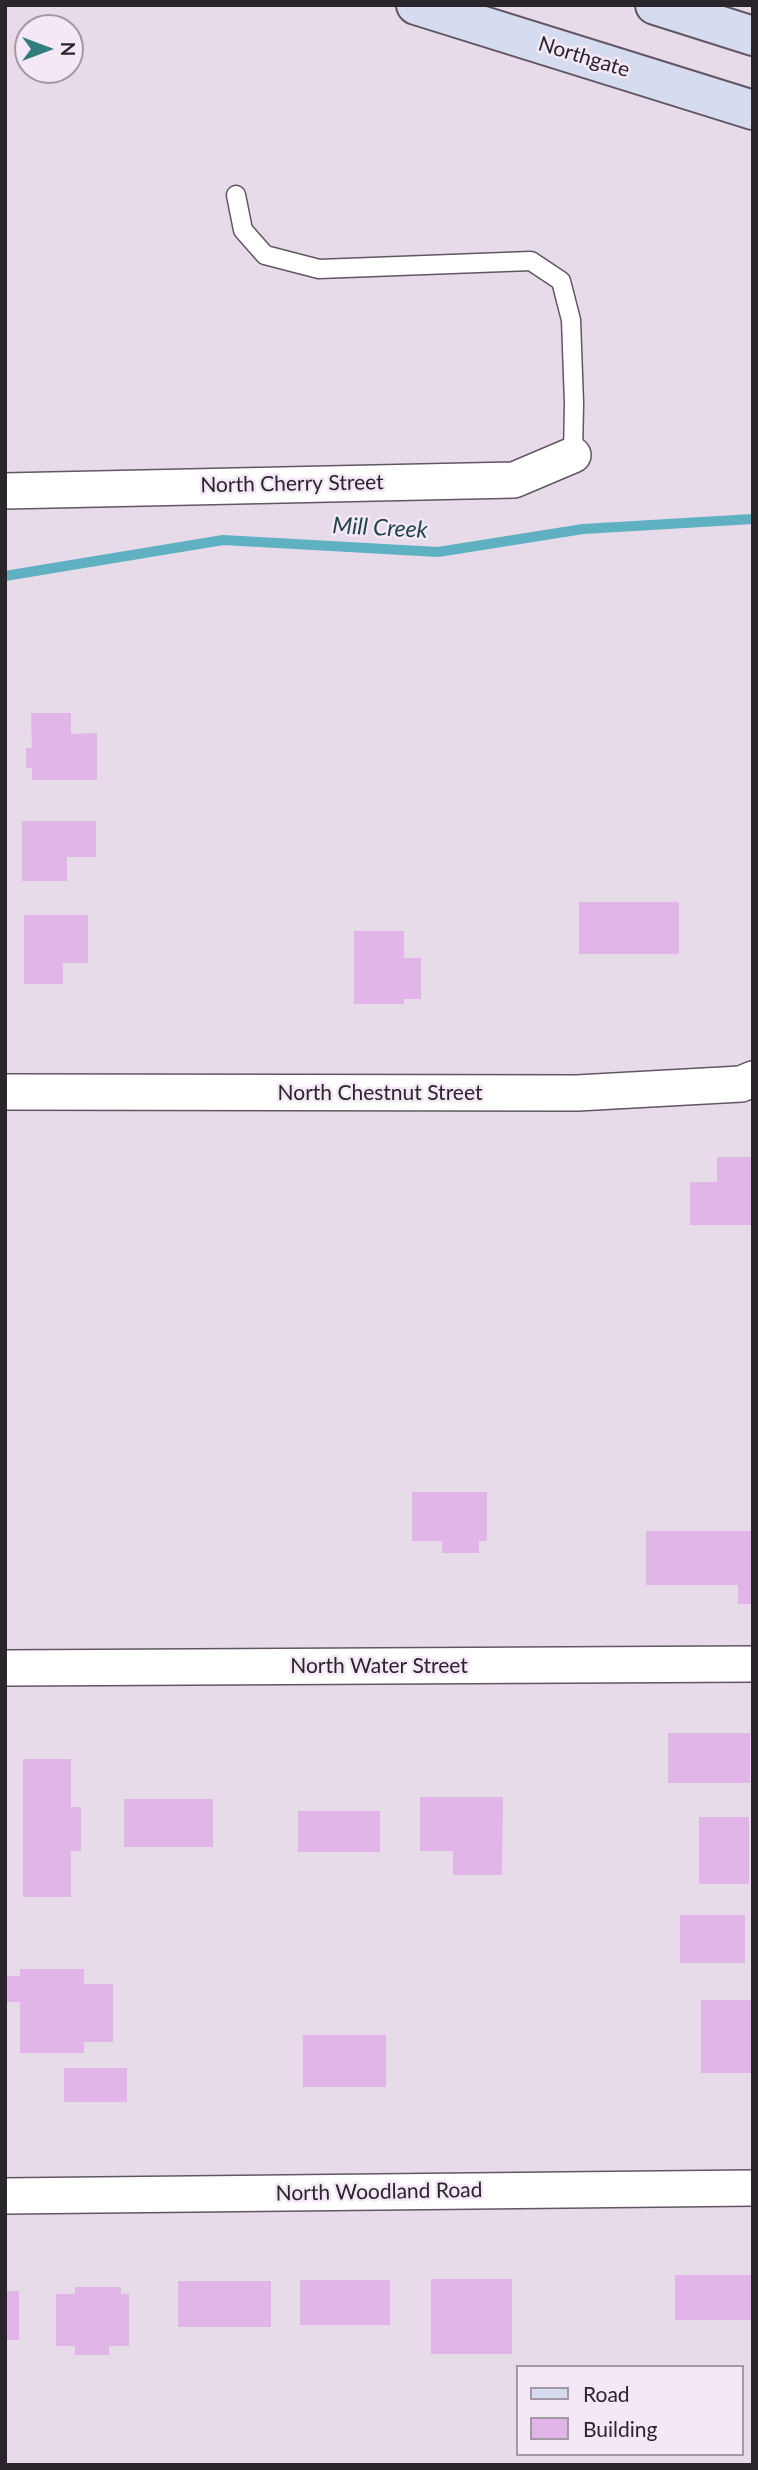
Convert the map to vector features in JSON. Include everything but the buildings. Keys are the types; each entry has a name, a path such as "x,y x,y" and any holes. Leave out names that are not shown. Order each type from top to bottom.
{"main road":[{"name":"Northgate","path":"416,5 753,110"},
{"path":"655,5 753,36"}],"street":[{"name":"North Cherry Street","path":"5,491 514,480 573,455"},
{"name":"North Chestnut Street","path":"5,1092 577,1093 741,1084 753,1079"},
{"name":"North Water Street","path":"5,1668 753,1664"},
{"name":"North Woodland Road","path":"5,2196 753,2188"}],"lane":[{"path":"236,195 243,230 265,255 275,258 319,269 531,261 561,281 571,320 573,455"}],"waterway":[{"name":"Mill Creek","path":"5,576 223,540 438,552 583,529 753,519"}]}
